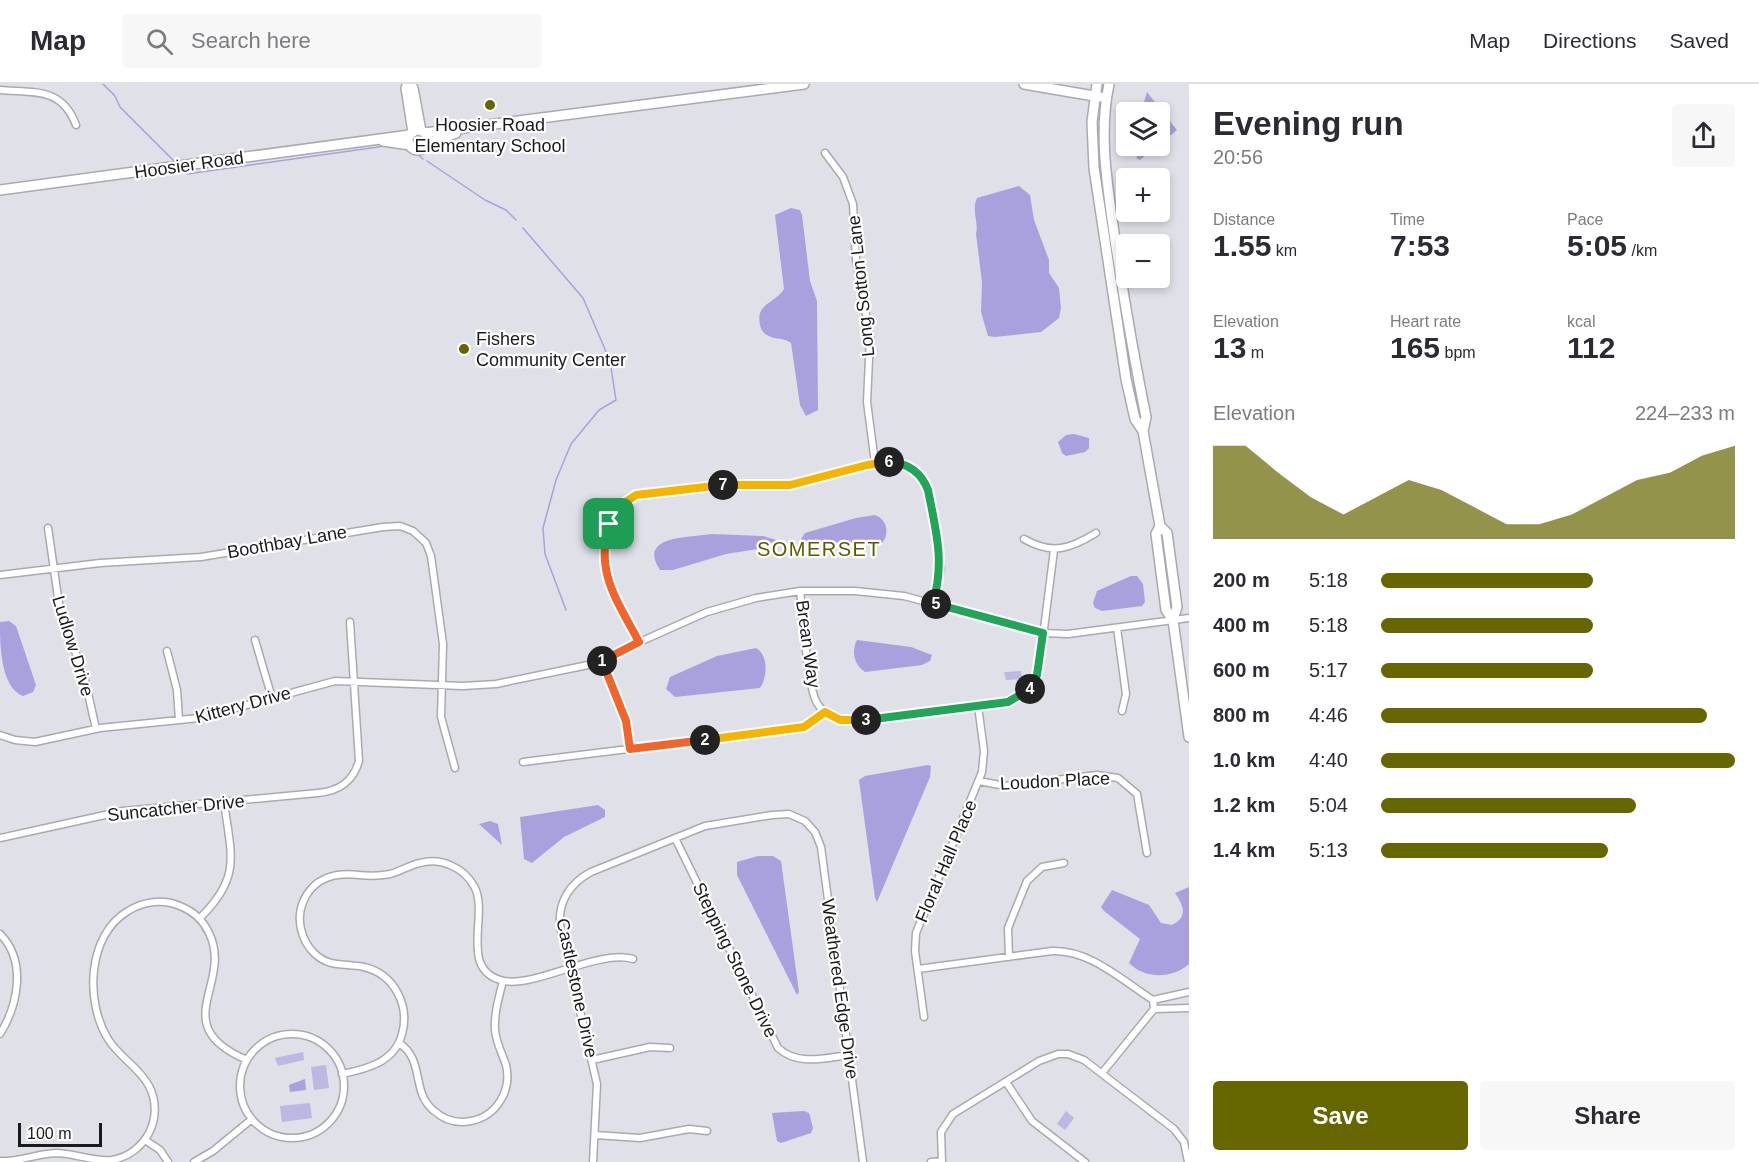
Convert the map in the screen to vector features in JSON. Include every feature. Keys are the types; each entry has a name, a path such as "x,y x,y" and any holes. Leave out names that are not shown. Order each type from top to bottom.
{"street":[{"path":"409,84 406,88 417,133 427,144"},
{"name":"Hoosier Road","path":"378,139 410,145 418,150 463,129 804,84"},
{"path":"1024,84 1106,98"},
{"path":"1097,84 1093,155 1114,308 1135,419 1143,431"},
{"path":"1109,84 1106,98 1104,156 1125,306 1146,417 1143,431 1160,526 1167,533 1177,607 1173,620 1189,737"},
{"path":"0,90 56,98 67,105 76,125"},
{"name":"Hoosier Road","path":"0,190 456,127 463,129"},
{"path":"410,145 417,133"},
{"name":"Long Sotton Lane","path":"825,153 843,177 853,204 856,260 870,338 867,402 875,463"},
{"path":"639,642 610,586 603,562 604,540 609,524 622,502 642,494 712,485 790,485 875,463 898,463 913,470 923,480 928,490 941,574 933,603"},
{"name":"Boothbay Lane","path":"0,575 100,563 191,558 267,548 346,532 394,526 404,527 423,539 431,556 443,644 442,726 455,768"},
{"name":"Ludlow Drive","path":"48,528 59,604 85,680 96,729"},
{"path":"1024,539 1038,547 1054,550 1072,547 1096,533"},
{"name":"Brean Way","path":"800,591 813,691 825,712 840,720 853,722 978,706 1012,700 1030,689 1037,675 1054,550"},
{"name":"Kittery Drive","path":"0,735 15,740 35,742 96,729 218,714 320,683 354,680 488,685 602,661 688,619 717,608 756,597 800,591 861,591 933,603 1043,633 1068,634 1189,618"},
{"path":"350,622 354,680"},
{"path":"1117,628 1126,694 1122,711"},
{"path":"255,639 272,698"},
{"path":"167,651 177,690 179,720"},
{"path":"602,661 626,721 630,749"},
{"name":"Suncatcher Drive","path":"0,838 118,812 328,792 341,787 350,780 359,761 354,680"},
{"name":"Floral Hall Place","path":"924,1017 915,944 918,928 979,781 984,755 978,706"},
{"path":"523,762 799,728 811,724 825,712"},
{"name":"Loudon Place","path":"979,781 1005,786 1097,775 1118,777 1131,786 1138,797 1147,853"},
{"path":"200,918 220,897 229,875 231,862 224,802"},
{"name":"Castlestone Drive","path":"593,1162 597,1089 560,919 562,902 572,886 591,872 714,823 787,814 805,821"},
{"name":"Weathered Edge Drive","path":"805,821 815,832 821,847 863,1162"},
{"name":"Stepping Stone Drive","path":"675,838 778,1048 787,1055 801,1059 849,1054"},
{"path":"342,1074 380,1063 399,1043 405,1013 400,997 393,986 370,969 326,961 314,952 305,940 300,927 301,908 309,891 324,879 341,874 390,874 429,861 455,867 468,878 478,896 480,913 476,944 481,963 490,973 504,981 522,980 615,958 633,959"},
{"path":"1009,957 1008,928 1027,881 1042,867 1065,863"},
{"path":"0,1161 58,1153 112,1160 131,1153 146,1140 154,1118 153,1096 145,1080 118,1053 102,1028 93,995 97,956 115,922 124,913 140,905 154,902 169,903 187,909 200,918 210,934 216,954 206,1002 208,1027 218,1044 248,1060"},
{"path":"0,934 14,955 17,979 12,1008 0,1034"},
{"path":"918,969 1059,951 1080,954 1153,1000 1189,992"},
{"path":"399,1043 415,1060 421,1093 432,1110 457,1122 474,1120 486,1115 499,1103 507,1082 506,1066 495,1028 496,1010 504,981"},
{"path":"1102,1073 1154,1010 1153,1000"},
{"path":"1154,1010 1189,1008"},
{"path":"283,1035 299,1035 314,1040 327,1048 337,1060 342,1074 344,1089 340,1106 330,1121 316,1132 300,1137 282,1137 266,1131 252,1119 245,1107 241,1091 242,1074 248,1060 268,1040 283,1035"},
{"path":"592,1060 650,1047 670,1048"},
{"path":"931,1162 942,1161 940,1141 946,1122 960,1109 1043,1059 1063,1054 1079,1057 1179,1134 1186,1146 1188,1162"},
{"path":"1006,1082 1032,1121 1085,1162"},
{"path":"194,1162 213,1151 252,1119"},
{"path":"595,1135 640,1138 689,1129 707,1131"},
{"path":"146,1140 160,1150 168,1162"}],"shaded area":[{"path":"1147,92 1155,102 1144,102"},
{"path":"1170,121 1177,130 1170,136"},
{"path":"1019,186 1030,195 1034,220 1049,260 1049,273 1059,288 1061,308 1059,318 1041,332 988,336 981,312 982,282 975,203 977,198"},
{"path":"791,208 800,210 802,215 810,281 817,301 818,410 806,416 800,405 791,343 763,332 759,318 763,308 784,289 775,215"},
{"path":"1074,434 1089,438 1089,448 1085,452 1066,456 1062,453 1058,442 1066,435"},
{"path":"875,515 885,523 886,527 886,535 882,543 808,542 801,539 805,533 856,518"},
{"path":"711,534 763,536 776,540 764,548 726,554 673,570 660,570 655,559 655,550 660,544 679,538"},
{"path":"1131,576 1137,576 1143,584 1145,602 1142,606 1102,611 1095,608 1093,603 1097,591"},
{"path":"9,621 16,626 36,685 33,692 23,696 10,684 3,664 0,622"},
{"path":"857,640 911,647 932,655 930,661 922,665 865,672 858,666 855,658 854,649"},
{"path":"756,648 763,655 766,666 760,688 675,697 666,689 670,677 717,656"},
{"path":"1021,671 1022,679 1006,680 1004,672"},
{"path":"931,766 930,777 877,902 859,780 865,776"},
{"path":"598,805 605,810 605,817 564,837 532,863 524,859 520,817"},
{"path":"490,821 498,824 502,845 479,824"},
{"path":"758,856 773,856 781,861 799,992 797,995 737,875 737,862"},
{"path":"1189,887 1189,964 1175,972 1159,975 1142,972 1135,968 1129,963 1140,939 1101,907 1112,890 1149,905 1161,923 1172,925 1177,922 1183,911 1181,902 1175,893"},
{"path":"303,1052 304,1060 278,1066 275,1058"},
{"path":"326,1065 329,1088 314,1090 311,1067"},
{"path":"305,1079 306,1090 290,1092 289,1085"},
{"path":"310,1103 312,1118 282,1122 280,1106"},
{"path":"804,1111 809,1113 813,1128 811,1133 781,1143 777,1141 772,1113"},
{"path":"1066,1111 1074,1118 1065,1130 1057,1124"}],"waterway":[{"path":"103,84 115,96 120,107 176,163"},
{"path":"183,170 187,174 385,146"},
{"path":"410,148 423,159"},
{"path":"427,161 485,200 506,210 516,220"},
{"path":"523,228 583,298 610,361 616,400 599,410 571,444 556,480 543,528 545,554 566,610"}],"place":[{"name":"Hoosier Road Elementary School","path":"490,105"},
{"name":"Fishers Community Center","path":"464,349"}],"district":[{"name":"SOMERSET","path":"819,549"}],"route":[{"path":"875,463 902,464 918,473 928,490 941,569 933,603 1043,633 1037,675 1026,693 1008,702 853,722 840,720 825,712 811,724 799,728 630,749 626,721 602,661 639,642 606,575 603,552 609,524 614,512 622,502 639,494 712,485 787,485 875,463"}]}
